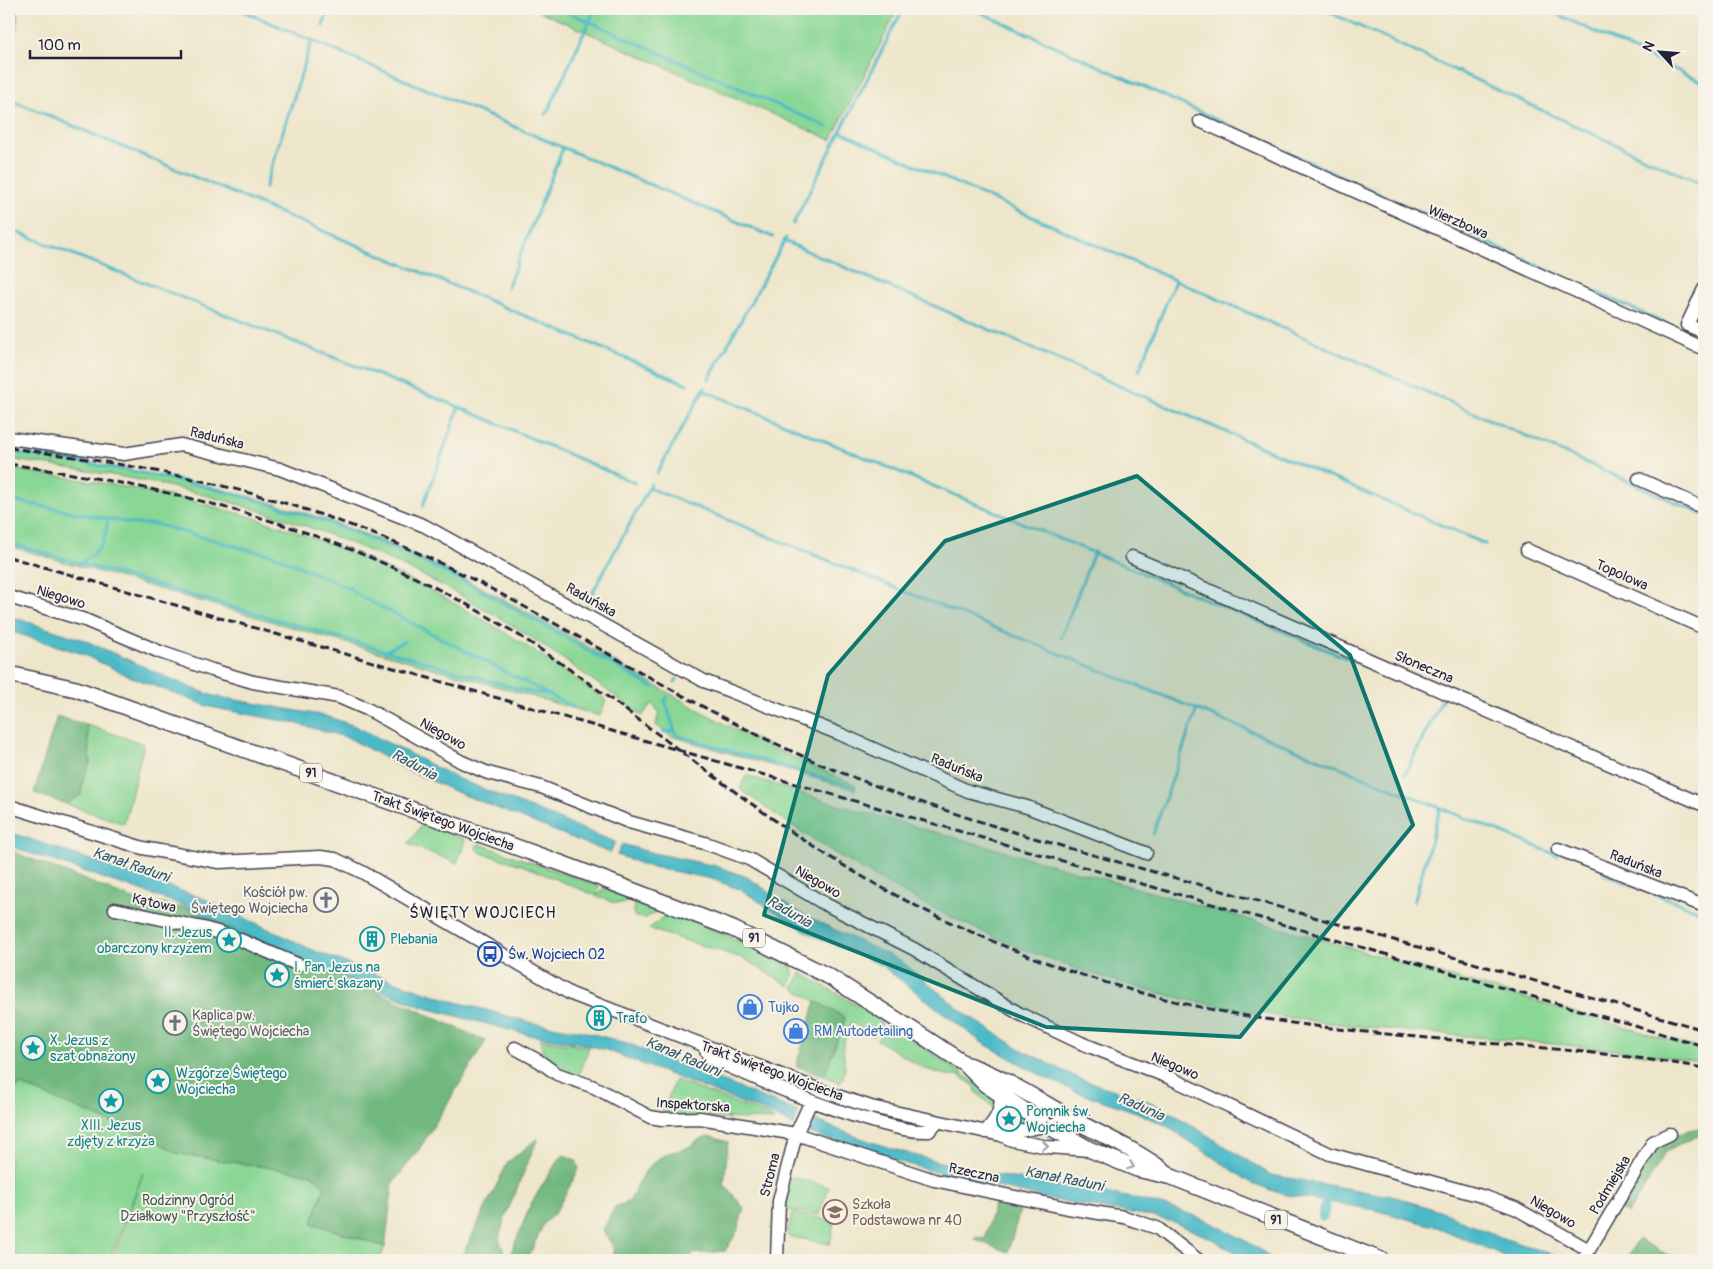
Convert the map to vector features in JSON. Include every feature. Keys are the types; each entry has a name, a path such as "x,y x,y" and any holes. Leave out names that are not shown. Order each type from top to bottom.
{"main road":[{"name":"Trakt Świętego Wojciecha","path":"9,674 76,689 699,915 777,949 830,977 965,1064 986,1084 1046,1125 1091,1150 1137,1169 1172,1177 1381,1260"},
{"name":"Trakt Świętego Wojciecha","path":"965,1064 993,1073 1073,1120 1143,1156 1172,1177"}],"street":[{"name":"Wierzbowa","path":"1200,122 1704,350"},
{"path":"1704,289 1687,324 1704,332"},
{"name":"Raduńska","path":"9,438 117,453 181,445 280,469 425,526 704,681 840,734 968,790 1027,807 1146,854"},
{"path":"1639,479 1704,508"},
{"name":"Topolowa","path":"1526,550 1704,628"},
{"name":"Słoneczna","path":"1132,557 1704,805"},
{"name":"Niegowo","path":"9,598 85,620 160,652 253,682 339,697 369,710 448,755 488,773 541,788 629,822 708,844 749,859 825,904 914,949 1020,1014 1081,1043 1168,1077 1330,1154 1484,1197 1515,1208 1586,1255"},
{"name":"Trakt Świętego Wojciecha","path":"9,806 143,848 219,862 320,857 335,859 391,887 570,994 704,1046 825,1092 871,1107 1001,1135 1012,1140 1048,1147 1091,1150"},
{"name":"Raduńska","path":"1558,849 1704,906"},
{"name":"Kątowa","path":"115,910 203,928 231,936 299,965"},
{"path":"704,1046 708,1055 714,1060 808,1107 853,1116 912,1132 928,1132 936,1122"},
{"name":"Inspektorska","path":"515,1048 539,1060 557,1074 594,1087 650,1117 662,1119 700,1118 797,1132"},
{"path":"985,1132 997,1118 1001,1109 1000,1094"},
{"name":"Stroma","path":"777,1260 778,1211 797,1132 808,1107"},
{"name":"Trakt Świętego Wojciecha","path":"1001,1135 1073,1120"},
{"name":"Rzeczna","path":"797,1132 934,1180 1139,1222 1157,1228 1198,1260"},
{"name":"Podmiejska","path":"1586,1255 1653,1142 1670,1134"}],"highlighted area":[{"path":"1137,476 1350,655 1413,825 1240,1037 1046,1027 764,915 828,675 945,541"}],"green space":[{"path":"534,9 898,9 831,140"},
{"path":"9,452 113,467 215,488 315,516 365,534 485,589 730,727 856,785 855,790 671,736 656,725 659,712 652,703 642,716 551,651 495,615 420,574 343,540 262,512 180,489 95,472 9,459"},
{"path":"9,469 107,484 235,512 313,538 357,556 444,598 567,672 606,700 600,716 9,546"},
{"path":"57,716 87,725 90,763 83,780 81,795 66,804 34,793"},
{"path":"87,725 144,744 124,824 66,804 81,795 83,780 90,763"},
{"path":"746,775 841,806 1341,945 1704,1050 1704,1063 1647,1054 1303,1020 1176,997 1109,979 1043,956 980,930 918,900 858,867 798,830 740,789"},
{"path":"423,823 464,839 465,843 457,863 408,844"},
{"path":"479,844 599,886 597,893 599,894 604,888 626,896 627,901 624,903 614,903 519,864 481,853 475,847"},
{"path":"9,850 133,899 196,910 486,1041 420,1148 393,1183 385,1247 312,1223 325,1186 311,1174 179,1154 156,1141 21,1085 9,1087"},
{"path":"640,901 657,909 655,913 645,918 635,917 633,912 634,905"},
{"path":"669,912 712,929 791,965 794,975 789,986 745,959 649,929"},
{"path":"801,973 881,1019 881,1025 874,1037 851,1022 843,1045 845,1070 841,1083 824,1076 845,1018 793,988"},
{"path":"816,1001 845,1018 824,1076 796,1066"},
{"path":"887,1026 895,1028 986,1090 994,1099 995,1109 976,1092 975,1086 957,1075 951,1076 925,1069 877,1040"},
{"path":"540,1039 589,1047 578,1076 545,1061"},
{"path":"675,1080 770,1116 775,1120 661,1116"},
{"name":"Rodzinny Ogród Działkowy \"Przyszłość\"","path":"21,1085 156,1141 179,1154 311,1174 325,1186 312,1223 385,1247 379,1260 112,1260 143,1173 109,1260 9,1260 9,1091"},
{"path":"1005,1106 1030,1122 1007,1126 998,1125"},
{"path":"1704,1127 1704,1135 1695,1137 1666,1152 1628,1214 1619,1208 1643,1168 1662,1146 1673,1137"},
{"path":"708,1136 728,1142 724,1184 744,1208 737,1232 725,1251 692,1254 690,1260 611,1260 615,1250 603,1230 615,1207 630,1201 640,1179 655,1161 669,1153 687,1148"},
{"path":"538,1138 506,1215 499,1238 505,1255 510,1255 532,1202 558,1160 564,1155 576,1160 579,1169 555,1213 544,1223 527,1260 460,1260 508,1162"},
{"path":"792,1177 829,1187 819,1215 787,1210 786,1202"},
{"path":"995,1200 1021,1207 1008,1252 975,1240 977,1237 985,1239"},
{"path":"792,1213 834,1221 830,1244 787,1236"},
{"path":"1638,1239 1677,1260 1626,1260"}],"water":[{"name":"Radunia","path":"9,616 84,640 189,687 214,696 326,716 355,726 459,779 615,842 610,853 454,791 401,767 349,738 294,723 210,707 131,677 80,653 9,631"},
{"path":"9,832 205,899 315,951 396,982 453,1001 533,1023 582,1031 627,1043 799,1112 793,1125 771,1114 606,1050 579,1043 529,1035 422,1007 308,963 182,905 9,846"},
{"name":"Radunia","path":"622,844 653,853 716,866 747,877 802,914 901,961 967,1015 1022,1050 1080,1079 1143,1099 1172,1113 1271,1175 1396,1197 1442,1212 1503,1238 1569,1260 1514,1260 1437,1227 1375,1210 1281,1194 1250,1182 1165,1125 1136,1112 1074,1091 1044,1077 981,1042 881,965 810,934 741,890 712,879 647,866 617,855"},
{"path":"814,1119 882,1145 930,1159 1002,1176 1137,1199 1181,1211 1206,1220 1230,1232 1275,1260 1249,1260 1210,1238 1173,1222 1149,1216 1054,1200 949,1176 855,1149 808,1132"}],"waterway":[{"path":"9,74 18,9"},
{"path":"238,9 773,237"},
{"path":"323,26 328,9"},
{"path":"561,9 827,127"},
{"path":"546,115 595,9"},
{"path":"793,224 903,9"},
{"path":"973,9 1704,341"},
{"path":"1322,9 1704,185"},
{"path":"1546,9 1704,83"},
{"path":"265,188 312,40"},
{"path":"9,99 687,384"},
{"path":"841,132 1704,515"},
{"path":"507,288 563,148"},
{"path":"9,229 459,407 635,483"},
{"path":"709,379 786,238"},
{"path":"784,241 1485,544"},
{"path":"1139,371 1175,281"},
{"path":"657,473 705,387"},
{"path":"703,390 1423,690"},
{"path":"423,506 459,407"},
{"path":"14,430 15,423"},
{"path":"9,452 104,466 198,485 244,496 336,525 416,558 451,575 519,611 654,688"},
{"path":"587,603 651,484"},
{"path":"649,488 1557,855"},
{"path":"9,500 135,524 155,524 253,551 271,554 351,589 356,594 573,707"},
{"path":"80,563 93,555 101,546 108,519"},
{"path":"9,543 530,692 545,694"},
{"path":"1061,638 1094,552"},
{"path":"385,651 404,641"},
{"path":"667,697 665,700 676,735 854,787"},
{"path":"1405,774 1443,698"},
{"path":"1153,834 1197,709"},
{"path":"663,732 675,731"},
{"path":"1414,902 1440,808"},
{"path":"1604,874 1704,913"},
{"path":"1323,1216 1328,1192"}],"railway":[{"path":"9,448 123,465 178,476 231,488 337,520 444,565 742,727 793,752 891,792 1034,838 1704,1030"},
{"path":"9,464 78,475 210,503 274,522 337,544 398,570 459,600 555,659 755,806 811,845 856,873 902,899 950,922 1040,960 1142,993 1247,1016 1304,1025 1647,1059 1704,1068"},
{"path":"9,557 1704,1046"}],"place":[{"name":"Kościół pw. Świętego Wojciecha","path":"326,900"},
{"name":"Plebania","path":"372,939"},
{"name":"II. Jezus obarczony krzyżem","path":"229,940"},
{"name":"Św. Wojciech 02","path":"490,954"},
{"name":"I. Pan Jezus na śmierć skazany","path":"277,975"},
{"name":"Tujko","path":"750,1007"},
{"name":"Trafo","path":"599,1018"},
{"name":"Kaplica pw. Świętego Wojciecha","path":"175,1023"},
{"name":"RM Autodetailing","path":"796,1031"},
{"name":"X. Jezus z szat obnażony","path":"33,1048"},
{"name":"Wzgórze Świętego Wojciecha","path":"158,1081"},
{"name":"XIII. Jezus zdjęty z krzyża","path":"111,1101"},
{"name":"Pomnik św. Wojciecha","path":"1009,1119"},
{"name":"Szkoła Podstawowa nr 40","path":"835,1212"}],"district":[{"name":"ŚWIĘTY WOJCIECH","path":"483,913"}],"water label":[{"name":"Kanał Raduni","path":"131,865"},
{"name":"Kanał Raduni","path":"683,1057"},
{"name":"Kanał Raduni","path":"1064,1179"}]}
